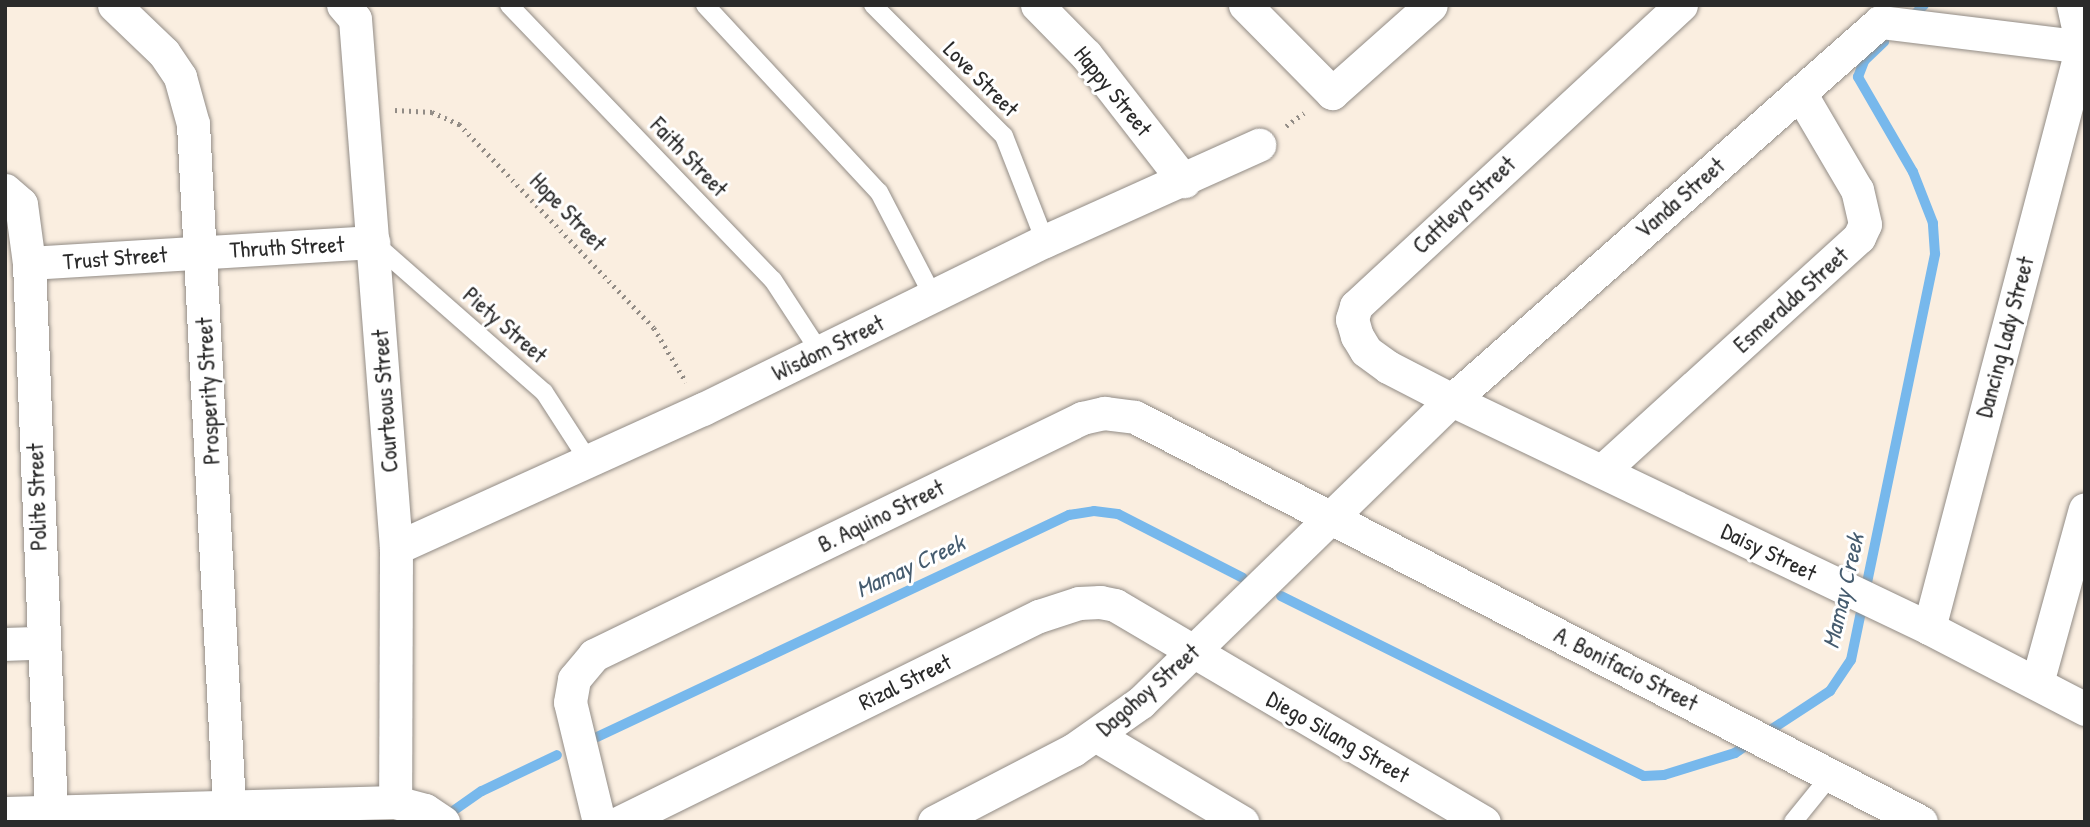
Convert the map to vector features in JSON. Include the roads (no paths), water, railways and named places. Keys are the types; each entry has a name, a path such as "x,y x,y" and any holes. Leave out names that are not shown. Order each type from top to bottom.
{"street":[{"name":"Prosperity Street","path":"114,5 164,53 180,77 193,124 229,806"},
{"name":"Happy Street","path":"1037,5 1086,55 1184,181"},
{"path":"1256,9 1332,93 1431,5"},
{"name":"Cattleya Street","path":"1451,400 1366,351 1352,319 1356,306 1681,5"},
{"path":"2073,5 2083,46"},
{"name":"Courteous Street","path":"356,10 396,548 395,802"},
{"name":"Vanda Street","path":"1331,517 1451,400 1800,93 1872,14 2083,46"},
{"name":"Dancing Lady Street","path":"1929,628 2083,46"},
{"name":"Esmeralda Street","path":"1603,470 1859,237 1865,224 1857,190 1800,93"},
{"name":"Wisdom Street","path":"396,548 703,409 934,298 1045,241 1184,181 1259,145"},
{"name":"Polite Street","path":"5,190 22,204 29,263 42,643 51,812"},
{"name":"Thruth Street","path":"201,252 373,242"},
{"name":"Trust Street","path":"29,263 201,252"},
{"name":"Daisy Street","path":"1451,400 1603,470 1929,628 2085,709"},
{"name":"B. Aquino Street","path":"599,822 570,702 574,679 594,654 1082,418 1104,414 1135,417 1331,517"},
{"path":"2037,683 2085,509"},
{"name":"Dagohoy Street","path":"954,818 1097,736 1141,702 1331,517"},
{"name":"A. Bonifacio Street","path":"1331,517 1922,822"},
{"name":"Rizal Street","path":"620,822 1061,607 1079,603 1115,605 1192,652"},
{"path":"5,644 42,643"},
{"name":"Diego Silang Street","path":"1192,652 1484,822"},
{"path":"1097,736 1242,822"},
{"path":"5,813 395,802 425,810 443,822"}],"lane":[{"name":"Faith Street","path":"509,5 773,280 820,352"},
{"path":"705,5 879,192 934,298"},
{"name":"Love Street","path":"873,5 1004,136 1045,241"},
{"name":"Piety Street","path":"373,242 544,392 588,460"},
{"path":"1793,822 1831,775"}],"waterway":[{"name":"Mamay Creek","path":"1911,18 1924,5"},
{"name":"Mamay Creek","path":"1766,733 1830,691 1851,660 1935,254 1933,223 1913,172 1858,77 1864,61 1884,42"},
{"name":"Mamay Creek","path":"597,737 1069,515 1094,511 1118,514 1243,578"},
{"name":"Mamay Creek","path":"1281,596 1644,776 1664,775 1735,753 1753,741"},
{"name":"Mamay Creek","path":"453,811 482,791 557,755"}]}
